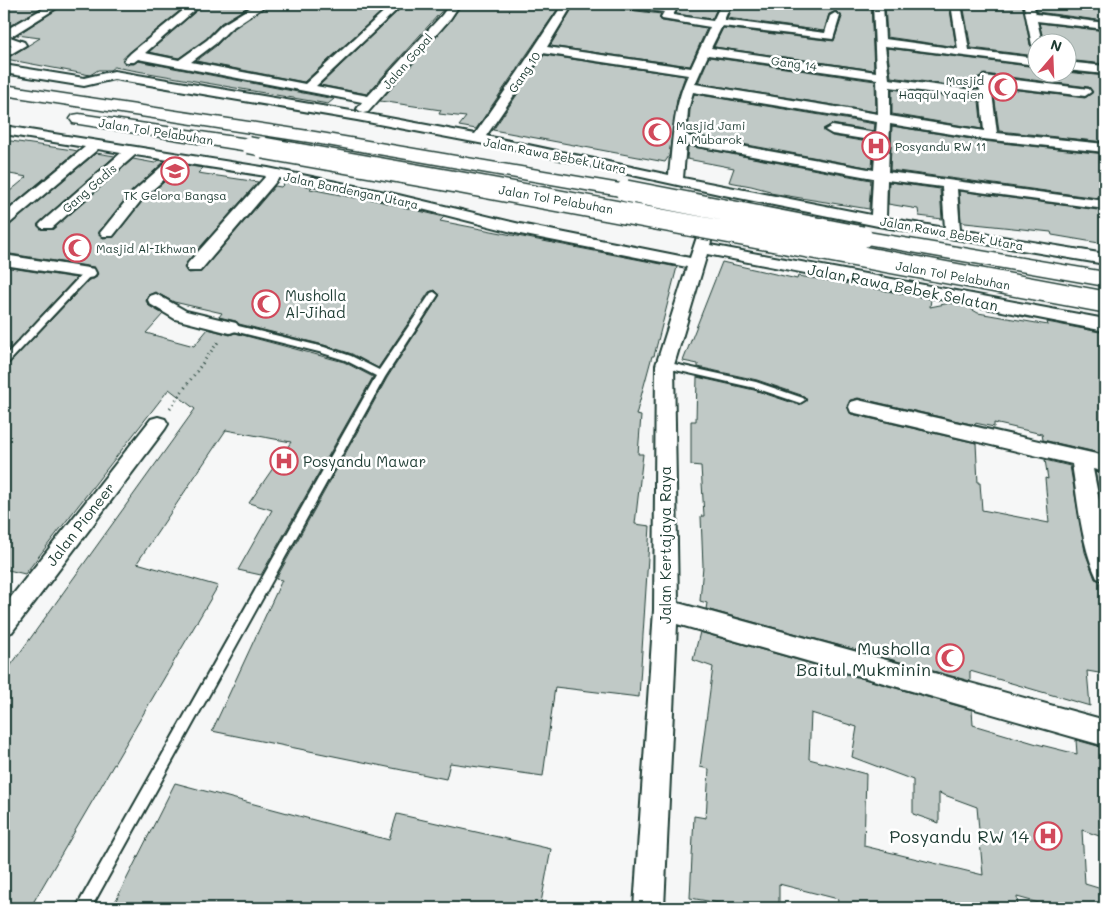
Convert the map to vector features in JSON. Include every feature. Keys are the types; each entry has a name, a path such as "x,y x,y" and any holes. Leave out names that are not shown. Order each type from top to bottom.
{"highway":[{"path":"4,81 146,110"},
{"name":"Jalan Tol Pelabuhan","path":"4,90 146,110 460,161 862,237 1105,279"},
{"name":"Jalan Tol Pelabuhan","path":"58,116 441,178 1105,302"}],"street":[{"path":"4,37 58,4"},
{"path":"114,76 197,4"},
{"path":"181,64 211,42 226,27 263,4"},
{"path":"308,88 398,4"},
{"name":"Jalan Gopal","path":"357,116 403,66 420,44 446,18 455,4"},
{"name":"Gang 10","path":"478,139 540,49 568,4"},
{"path":"620,4 671,10 666,17 829,37 835,16"},
{"path":"676,179 678,139 682,110 688,87 726,4"},
{"path":"878,4 879,42 883,79 878,221"},
{"path":"956,4 964,53"},
{"path":"1029,4 1034,32"},
{"path":"1031,17 1105,26"},
{"path":"4,37 20,44 20,46 4,55"},
{"path":"879,42 1026,61"},
{"path":"540,49 695,72"},
{"name":"Gang 14","path":"705,51 986,96"},
{"path":"136,55 372,100"},
{"path":"978,55 984,80 991,136"},
{"path":"1076,67 1105,70"},
{"name":"Jalan Rawa Bebek Utara","path":"4,69 84,82 114,76 357,116 878,221 1105,258"},
{"path":"984,80 1085,92"},
{"path":"688,87 991,136 1105,148"},
{"name":"Jalan Bandengan Utara","path":"4,130 275,174 390,197 520,229 698,256"},
{"path":"832,130 882,138"},
{"path":"678,139 881,175 1105,204"},
{"path":"4,221 95,145"},
{"name":"Gang Gadis","path":"47,225 131,151"},
{"path":"108,233 138,195 180,158"},
{"path":"194,267 275,174"},
{"path":"950,184 953,234"},
{"name":"Jalan Kertajaya Raya","path":"650,908 666,610 665,365 719,190"},
{"name":"Jalan Rawa Bebek Selatan","path":"698,256 1105,325"},
{"path":"4,260 88,274"},
{"path":"156,300 180,315 230,327"},
{"path":"858,406 1105,464"},
{"name":"Jalan Pioneer","path":"4,624 11,603 158,424"},
{"path":"1081,459 1095,534 1105,571"},
{"path":"666,610 1105,733"}],"lane":[{"path":"4,362 88,274"},
{"path":"83,908 381,375 434,295"},
{"path":"230,327 321,349 348,358 381,375"},
{"path":"665,365 756,385 800,400"}],"path":[{"path":"158,424 230,327"}],"building":[{"path":"4,4 48,4 4,29"},
{"path":"65,4 188,4 130,52 123,61 126,64 134,64 138,61 334,99 328,104 114,67 110,70 98,70 90,75 6,59 40,38 17,35"},
{"path":"204,4 253,4 221,23 206,39 179,58 149,52"},
{"path":"270,4 390,4 304,82 196,61 216,46 231,30"},
{"path":"405,4 448,4 367,94 320,85"},
{"path":"462,4 561,4 476,129 459,126 466,117 439,114 441,110 380,101 451,20"},
{"path":"575,4 614,4 621,9 661,14 659,18 662,21 707,28 690,66 550,46"},
{"path":"666,4 719,4 712,19 676,14 677,8"},
{"path":"733,4 871,4 874,70 714,47 723,28 834,41 842,17 836,11 829,14 824,31 727,18"},
{"path":"885,4 949,4 956,47 887,37"},
{"path":"963,4 1023,4 1028,32 1026,32 1026,55 971,48"},
{"path":"1035,4 1105,4 1105,21 1037,12"},
{"path":"1039,23 1105,31 1105,64 1076,61 1076,32 1041,32"},
{"path":"887,48 1026,66 1026,79 984,74 977,78 978,89 891,77"},
{"path":"544,55 685,76 677,99 669,156 665,162 493,130"},
{"path":"709,57 875,81 876,112 698,83"},
{"path":"1076,73 1105,76 1105,142 999,131 993,87 1085,98 1093,92 1089,87 1049,82 1076,82"},
{"path":"892,89 979,101 982,129 892,114"},
{"path":"694,94 875,124 874,131 832,124 823,129 832,136 874,143 872,168 688,134 690,110"},
{"path":"892,126 983,141 1105,154 1105,199 890,170"},
{"path":"4,140 77,151 4,212 4,196 27,177 4,173"},
{"path":"688,146 871,180 869,209 770,193 770,191 729,182 734,168 687,159"},
{"path":"96,153 115,156 41,221 37,225 41,229 53,229 133,159 155,163 159,160 165,161 132,191 99,232 103,238 114,237 144,199 184,165 203,168 198,173 258,182 187,262 184,268 188,273 201,272 275,186 281,187 287,181 312,187 310,189 356,198 358,196 444,217 440,221 677,267 654,356 652,356 636,415 641,416 638,454 643,454 635,524 650,526 639,697 555,687 543,776 450,763 446,779 212,731 282,580 276,579 387,378 440,295 435,290 429,292 378,368 352,354 324,345 239,324 236,321 219,317 222,313 174,302 155,292 148,295 146,301 149,306 163,314 146,333 194,346 208,329 230,335 235,333 344,362 373,377 261,575 238,570 272,510 249,503 291,442 226,430 137,563 218,586 30,908 4,908 4,675 195,409 169,389 25,574 4,569 4,367 89,280 94,279 98,274 94,267 4,253 4,228"},
{"path":"889,182 940,189 942,219 919,216 918,209 888,204"},
{"path":"959,191 1105,211 1105,244 1052,235 1051,232 965,223 961,221"},
{"path":"722,262 797,279 798,276 931,299 930,307 950,303 966,306 978,313 1048,325 1047,322 1105,333 1105,454 1043,440 1042,434 994,423 994,427 975,423 975,425 858,398 850,400 847,406 851,414 976,443 978,483 980,483 982,510 1049,523 1045,478 1048,479 1045,460 1070,466 1085,552 1095,579 1105,583 1105,674 1087,671 1090,706 970,671 970,681 706,609 707,603 700,601 703,566 701,516 704,516 701,466 691,465 691,421 696,421 697,377 754,390 799,405 807,400 804,396 757,380 698,367 698,364 683,361"},
{"path":"4,267 76,278 4,355"},
{"path":"1095,472 1105,474 1105,522"},
{"path":"700,632 972,710 973,725 1037,744 1077,754 1076,740 1105,748 1105,838 1082,830 1085,884 1105,890 1105,908 1057,908 1017,897 1018,908 837,908 838,899 779,884 779,908 748,908 690,898 694,816 706,818 709,769 700,767 713,667 693,660","holes":["811,713 857,727 852,757 913,780 913,814 939,823 939,793 977,807 983,875 864,846 866,774 809,759"]},
{"path":"175,783 389,840 397,814 551,849 540,908 112,908"}],"place":[{"name":"Masjid Haqqul Yaqien","path":"1003,87"},
{"name":"Masjid Jami Al Mubarok","path":"657,132"},
{"name":"Posyandu RW 11","path":"876,146"},
{"name":"TK Gelora Bangsa","path":"175,171"},
{"name":"Masjid Al-Ikhwan","path":"77,248"},
{"name":"Musholla Al-Jihad","path":"266,304"},
{"name":"Posyandu Mawar","path":"284,461"},
{"name":"Musholla Baitul Mukminin","path":"950,658"},
{"name":"Posyandu RW 14","path":"1048,836"}]}
